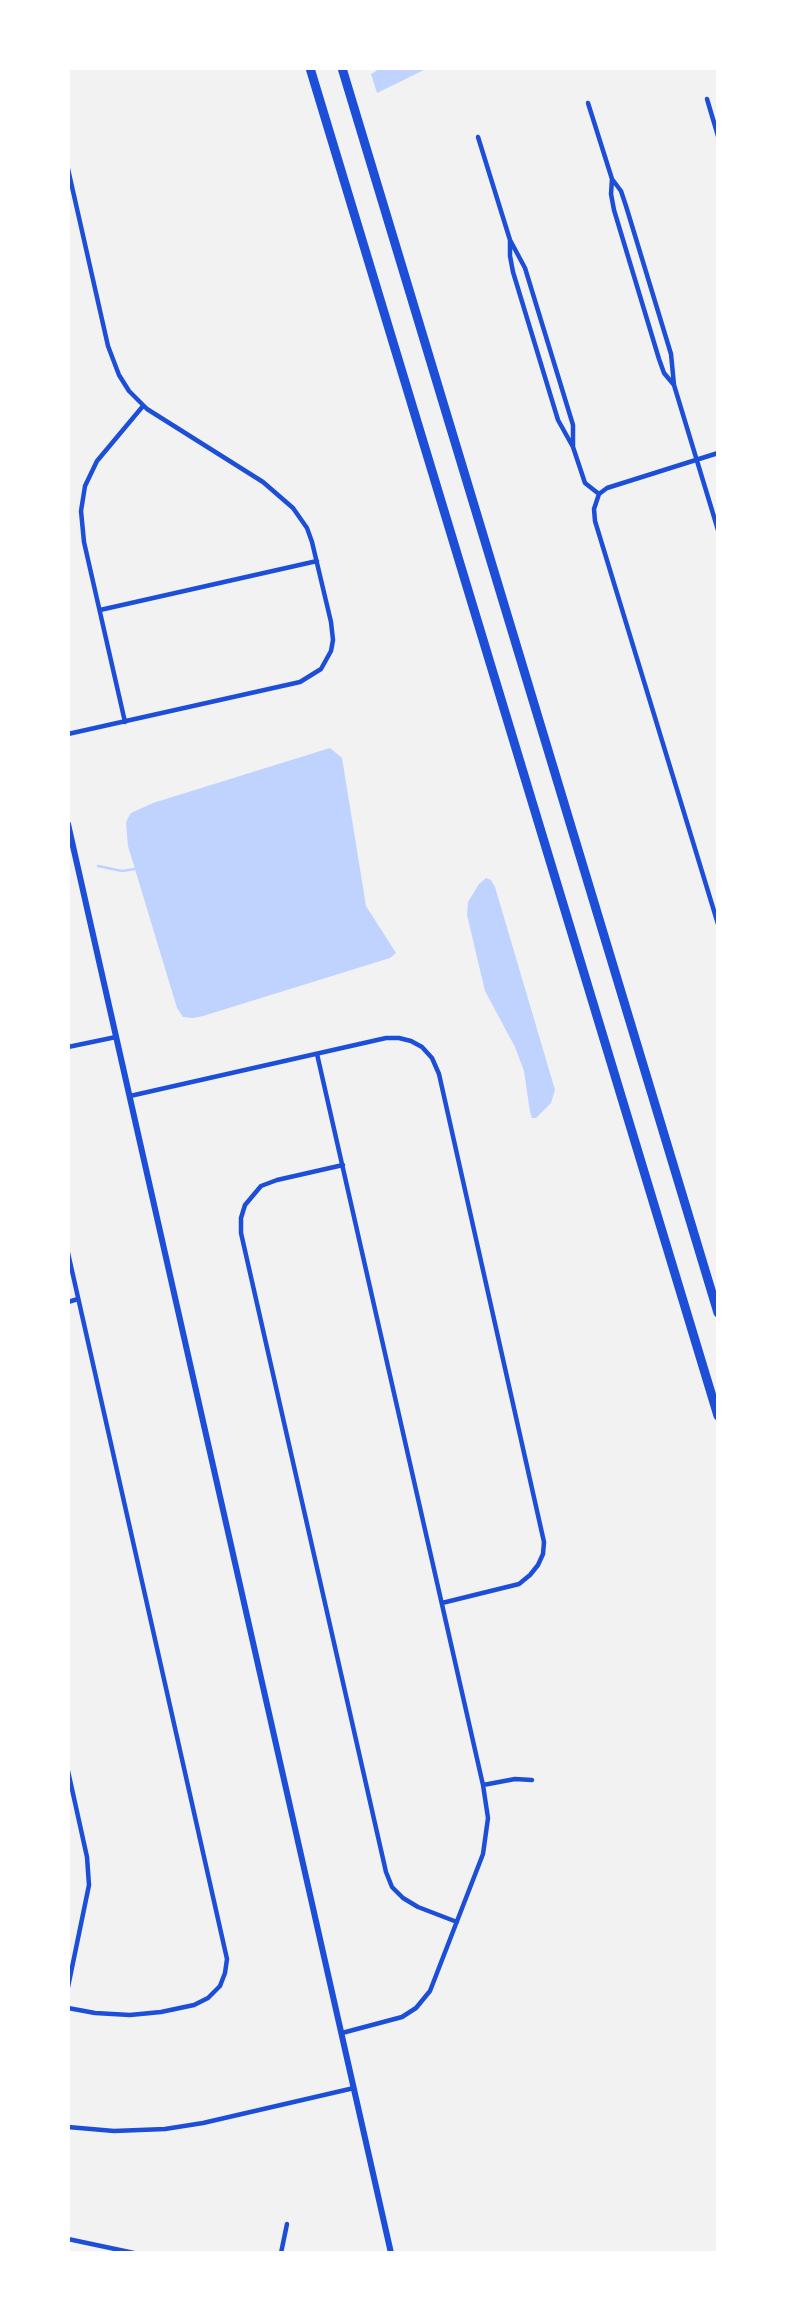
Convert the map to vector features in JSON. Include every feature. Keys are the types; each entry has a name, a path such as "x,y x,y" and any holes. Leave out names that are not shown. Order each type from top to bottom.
{"highway":[{"path":"310,68 718,1416"},
{"path":"342,68 718,1313"}],"street":[{"path":"707,99 718,135"},
{"path":"588,103 612,179 612,202 659,359 664,373 674,385"},
{"path":"478,137 510,240 526,268 567,405 574,433 573,447"},
{"path":"68,169 110,352 121,379 143,406 279,494 293,508 307,528 318,561 333,640 329,656 317,673 294,683 68,734"},
{"path":"612,179 621,191 671,354 674,385 718,530"},
{"path":"510,240 513,272 558,420 573,447 585,483 599,494"},
{"path":"125,722 82,529 81,511 90,474 101,455 143,406"},
{"path":"718,453 615,485 599,494 594,509 595,521 718,924"},
{"path":"100,610 318,561"},
{"path":"68,824 391,2253"},
{"path":"68,1048 116,1037"},
{"path":"130,1096 395,1037 419,1045 435,1062 544,1542 534,1571 525,1580 512,1587 442,1603"},
{"path":"317,1054 483,1785 488,1818 483,1854 435,1981 423,2002 394,2021 342,2033"},
{"path":"343,1165 261,1186 244,1205 240,1230 386,1872 392,1887 403,1898 418,1907 457,1922"},
{"path":"68,1253 227,1959 224,1977 217,1990 204,2001 188,2007 130,2015 68,2008"},
{"path":"68,1302 79,1299"},
{"path":"68,1771 82,1833 89,1885 68,1987"},
{"path":"483,1785 518,1778 531,1780"},
{"path":"68,2134 69,2127 128,2131 172,2128 354,2088"},
{"path":"281,2253 287,2224"},
{"path":"68,2239 134,2253"}],"water":[{"path":"381,68 428,68 377,93 371,74"},
{"path":"330,748 342,758 366,906 396,953 390,958 203,1016 183,1017 177,1008 128,846 128,818 131,813 153,803"},
{"path":"486,878 491,880 495,887 555,1090 551,1103 536,1118 532,1118 530,1112 524,1071 515,1047 485,991 467,915 468,902"}],"waterway":[{"path":"98,866 122,871 135,869"}]}
